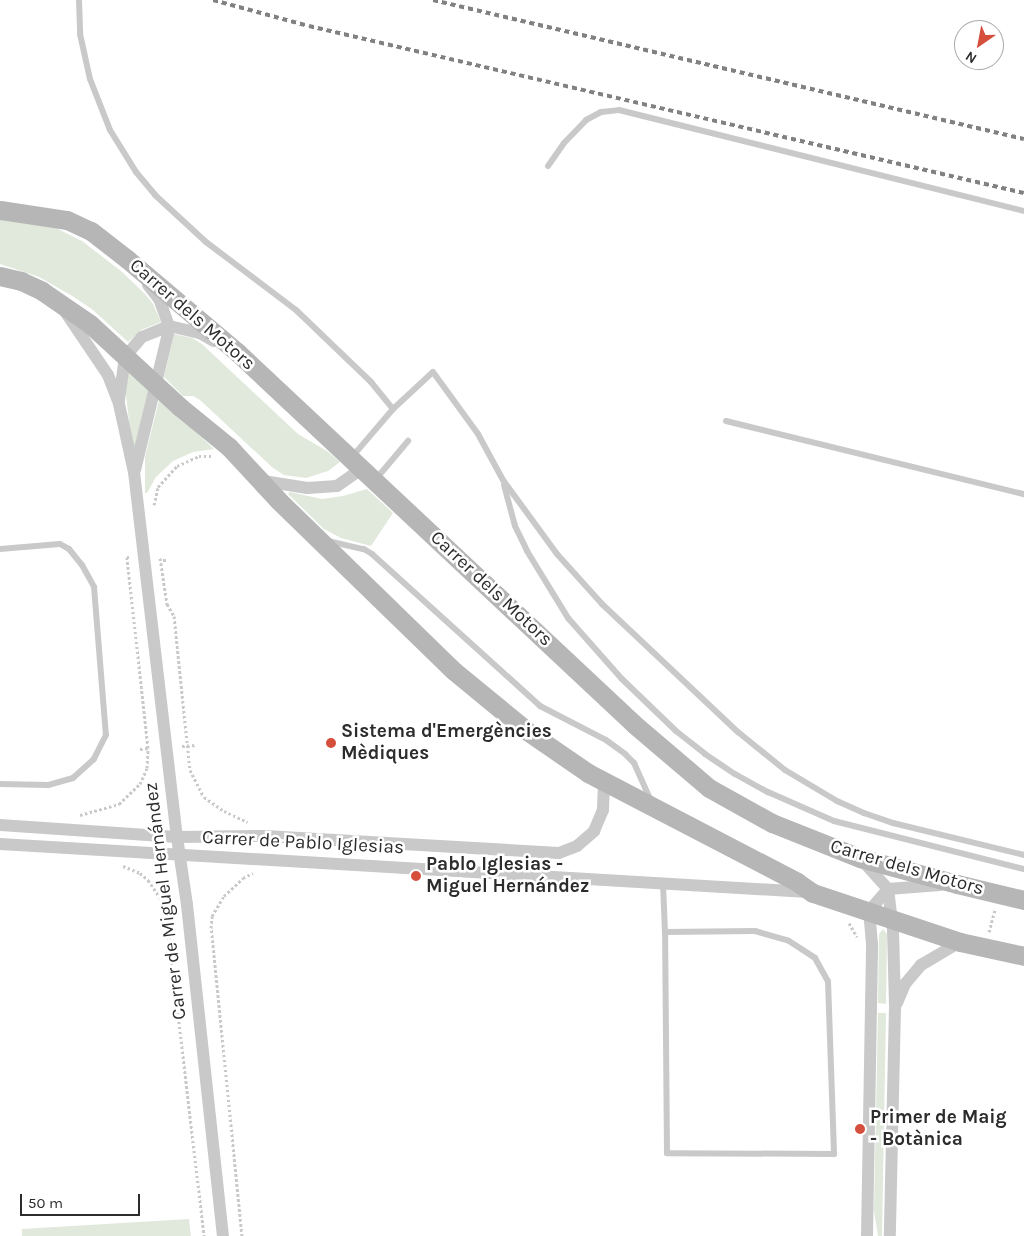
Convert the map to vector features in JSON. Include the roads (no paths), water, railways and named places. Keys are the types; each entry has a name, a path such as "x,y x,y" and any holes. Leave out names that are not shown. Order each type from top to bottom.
{"street":[{"name":"Carrer dels Motors","path":"0,210 67,220 91,232 127,259 236,352 635,725 709,788 772,823 860,858 1024,900"},
{"name":"Carrer de Miguel Hernández","path":"127,259 158,296 169,326 167,348 134,472"},
{"path":"0,276 20,281 57,300 90,324 156,386 201,422 263,481 278,500 454,671 527,731 604,783 797,882 813,893 960,942 1024,956"},
{"name":"Carrer de Miguel Hernández","path":"57,300 108,375 119,404 134,472 177,837 188,905 223,1236"},
{"path":"125,357 142,337 169,326 200,333 236,352"},
{"name":"Carrer de Miguel Hernández","path":"119,404 121,375 125,357"},
{"path":"263,481 307,488 337,486 363,469"},
{"name":"Carrer de Pablo Iglesias","path":"0,825 177,837 265,836 559,853 577,846 594,831 603,810 604,783"},
{"name":"Carrer de Pablo Iglesias","path":"0,844 813,893"},
{"path":"860,858 888,889 891,919 895,1007 890,1236"},
{"path":"867,1236 872,944 869,911 888,889 916,885 957,884"},
{"path":"895,1007 905,984 921,965 960,942"}],"lane":[{"path":"79,0 80,34 90,79 110,130 125,156 155,195 178,217 206,242 296,310 371,382 393,409"},
{"path":"548,166 564,143 586,120 601,112 619,110 1024,211"},
{"path":"363,469 393,409 433,372 478,434 503,480 557,554 602,604 738,732 785,770 837,801 864,813 893,823 1024,855"},
{"path":"726,421 1024,494"},
{"path":"363,469 408,442"},
{"path":"503,480 515,526 527,551 568,618 622,679 676,731 705,754 735,774 768,792 834,821 1024,869"},
{"path":"320,540 364,549 372,554 540,706 606,740 625,754 634,763 654,807"},
{"path":"0,549 60,544 69,549 82,565 94,587 106,735 94,759 73,778 48,786 0,784"},
{"path":"663,884 667,1153 834,1154 828,981 815,958 789,941 755,931 665,932"}],"railway":[{"path":"213,0 309,26 1024,193"},
{"path":"433,0 1024,139"}],"place":[{"name":"Sistema d'Emergències Mèdiques","path":"331,743"},
{"name":"Pablo Iglesias - Miguel Hernández","path":"416,876"},
{"name":"Primer de Maig - Botànica","path":"860,1129"}]}
